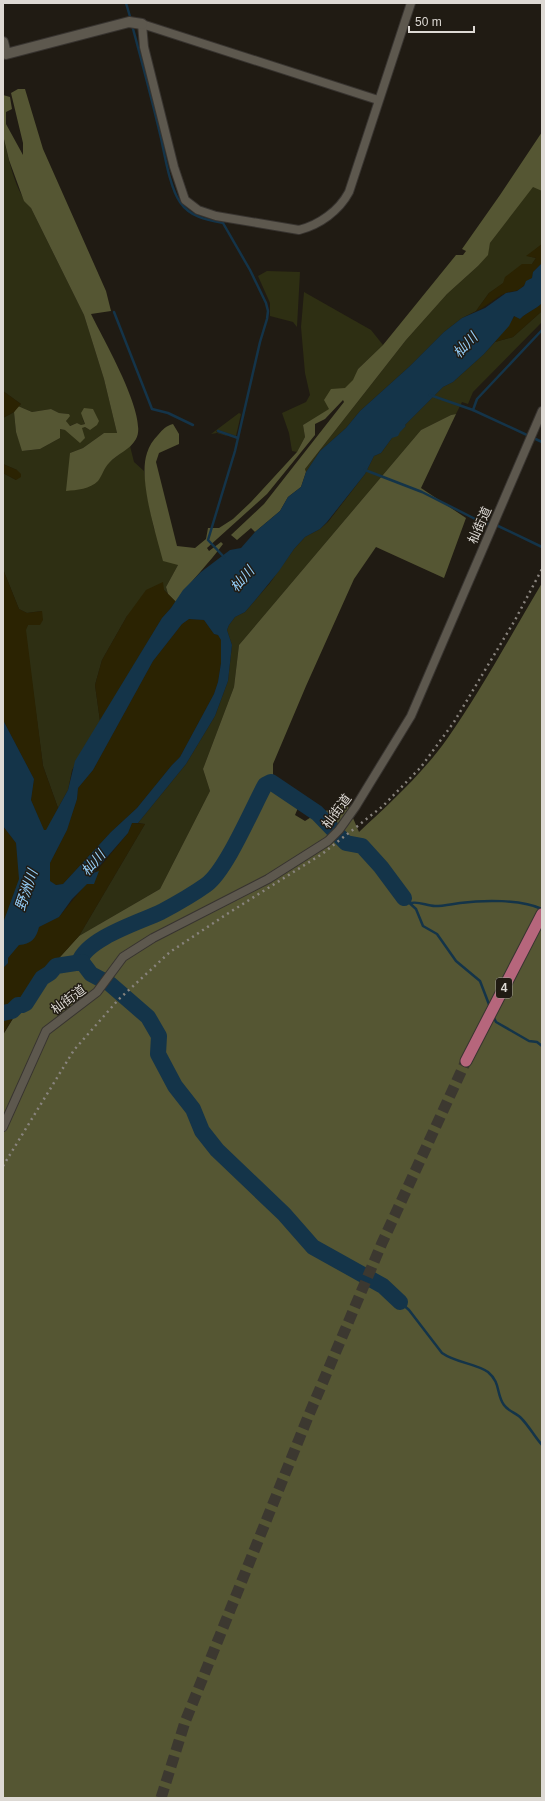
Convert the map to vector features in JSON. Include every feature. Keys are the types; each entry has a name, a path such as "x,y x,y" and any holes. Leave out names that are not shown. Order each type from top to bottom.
{"main road":[{"name":"4","path":"466,1061 542,914"}],"street":[{"path":"135,22 144,47 181,191 185,200 191,206 216,216 300,230 312,227 324,219 340,205 349,192 411,3"},
{"path":"3,42 6,54 135,22 378,100"},
{"name":"杣街道","path":"3,1127 46,1031 97,992 122,957 153,938 268,879 328,842 339,830 387,757 410,716 542,411"}],"green space":[{"path":"18,89 25,89 43,149 106,291 111,311 91,314 114,358 136,413 138,428 136,439 127,449 109,463 95,484 83,489 66,491 70,453 83,448 104,433 117,433 104,379 84,315 31,208 24,201 9,160 3,135 3,95 10,97 12,109 6,112 6,124 23,155 23,143 11,93"},
{"path":"542,132 542,191 533,187 490,243 488,255 447,294 406,340 305,469 306,472 301,487 288,497 280,511 255,532 251,528 237,540 231,535 264,504 344,402 343,400 325,419 315,424 315,435 267,494 207,548 209,551 221,542 223,544 176,602 168,594 166,587 178,565 163,561 152,522 146,491 145,464 148,450 154,439 161,431 173,424 179,434 179,444 159,453 156,462 177,546 195,548 206,539 208,528 219,528 233,519 251,502 297,452 305,437 303,425 329,409 324,400 331,389 345,388 353,380 358,369 383,345 456,255 463,255 466,251 462,249"},
{"path":"3,135 16,184 25,201 31,208 84,315 104,379 117,433 104,433 83,448 70,453 97,481 108,463 130,446 134,462 144,471 154,529 178,565 166,587 168,594 164,590 127,616 102,660 95,685 100,721 72,770 68,790 58,808 43,766 25,630 42,611 27,613 19,609 3,569 3,473 16,480 17,470 3,464 3,418 14,412 16,432 23,451 40,449 60,438 60,429 65,430 85,427 90,430 82,418 85,424 81,425 77,423 69,426 66,421 69,414 59,413 51,409 32,412 18,406 21,404 3,391"},
{"path":"533,186 542,191 542,244 528,256 536,258 532,264 489,293 476,311 462,318 444,332 410,366 360,411 346,428 320,451 306,472 305,469 406,340 447,294 478,266 487,255 490,243"},
{"path":"267,271 300,272 297,327 293,322 270,316 270,303 258,276"},
{"path":"304,292 371,330 383,345 358,369 354,380 330,409 303,425 305,437 297,452 292,451 289,433 282,413 306,402 310,395 305,373 301,327"},
{"path":"542,311 542,322 473,392 468,404 462,402 456,414 421,430 239,645 234,687 203,769 210,791 160,889 79,936 145,824 138,823 186,764 215,716 228,681 232,645 227,630 229,625 235,617 245,612 270,583 294,549 305,537 320,529 328,522 365,474 374,456 381,453 392,438 406,426 405,425 443,387 453,382 495,342 513,337"},
{"path":"18,406 32,412 51,409 59,413 69,414 70,416 66,421 70,426 77,423 81,425 85,424 81,413 84,408 93,409 99,421 97,425 90,430 85,427 82,428 85,438 80,443 65,430 60,429 60,438 40,449 22,451 16,432 14,412"},
{"path":"239,413 241,414 236,436 218,430 216,432 227,436 217,433 211,434"},
{"path":"456,414 421,488 466,518 444,578 376,547 354,579 306,686 273,764 273,789 300,803 295,815 305,821 316,814 347,804 359,832 416,776 447,739 484,681 542,583 542,1798 3,1798 3,1035 31,989 79,936 160,889 210,791 203,769 234,687 239,645 421,430"}],"sand":[{"path":"542,244 542,263 533,272 532,278 518,290 502,295 476,311 489,293 503,283 505,277 522,264 532,264 536,258 526,256"},
{"path":"542,303 542,311 513,337 495,342 515,316 520,319"},
{"path":"3,391 21,404 14,412 3,418"},
{"path":"3,464 17,470 21,474 21,477 16,480 3,473"},
{"path":"3,569 19,609 27,613 42,611 43,620 40,625 28,625 26,630 43,766 58,808 47,830 44,831 31,800 34,779 3,720"},
{"path":"163,582 164,590 176,602 162,618 100,721 95,685 102,660 127,616 146,590"},
{"path":"189,619 204,620 214,634 218,635 221,640 221,663 218,682 214,694 180,757 137,808 111,832 63,884 56,885 50,882 50,863 67,830 77,799 78,788 93,770 153,661 182,624"},
{"path":"132,823 145,824 79,936 31,989 3,1034 3,968 8,963 8,958 19,944 39,927 59,917 128,833"},
{"path":"3,826 16,843 20,879 3,923"}],"water":[{"path":"542,263 542,303 520,319 514,316 509,326 484,354 453,382 443,387 405,425 406,426 398,436 392,438 381,453 374,456 365,474 327,522 320,529 305,537 245,612 235,617 227,630 232,645 228,681 215,716 186,764 138,823 132,823 128,833 93,873 99,871 94,884 87,884 72,899 59,917 39,927 35,938 30,942 19,945 8,958 8,963 3,968 3,923 19,879 16,843 3,826 3,720 34,779 31,800 44,830 46,830 68,790 75,761 162,618 183,590 201,572 230,550 241,548 255,532 280,511 288,497 301,487 306,472 320,451 346,428 360,411 410,366 444,332 462,318 485,308 506,293 517,291 524,286 526,281 532,278 533,272","holes":["189,619 204,620 214,634 218,635 221,640 221,663 218,682 214,694 180,757 137,808 111,832 63,884 56,885 50,881 50,863 67,830 77,799 78,788 93,770 153,661 182,624"]}],"waterway":[{"path":"126,3 131,20"},
{"path":"132,25 161,138 168,172 176,196 184,207 199,217 223,223 250,270 266,303 268,311 235,451 208,540 224,557"},
{"path":"114,312 152,409 168,413 193,425"},
{"path":"473,410 477,399 542,330"},
{"path":"430,395 473,410 542,442"},
{"path":"218,431 238,438"},
{"path":"365,470 422,492 485,524 491,524"},
{"path":"496,525 542,547"},
{"path":"79,962 84,953 92,945 103,938 161,912 206,885 214,878 230,854 265,785 271,782 317,813 346,843 362,846 381,867 404,898"},
{"path":"404,898 416,909 423,926 437,934 456,961 480,981 490,1007"},
{"path":"411,903 435,906 469,902 502,901 524,903 542,909"},
{"path":"3,1013 12,1011 18,1005 26,1003 42,978 50,973 56,966 82,962 91,974 110,984 148,1017 159,1036 158,1054 175,1086 193,1109 202,1131 217,1150 284,1214 313,1247 383,1286 400,1302"},
{"path":"493,1016 496,1022 529,1041 537,1042 542,1046"},
{"path":"400,1302 409,1310 442,1353 453,1359 483,1369 492,1376 497,1384 500,1397 504,1405 527,1424 542,1445"}],"tunnel":[{"path":"161,1798 185,1722 308,1417 382,1243 466,1061"}],"railway":[{"path":"3,1166 74,1050 118,1000 170,952 322,854 383,806 421,767 454,722 515,620 542,569"}],"water label":[{"name":"杣川","path":"465,345"},
{"name":"杣川","path":"242,579"},
{"name":"杣川","path":"93,863"},
{"name":"野洲川","path":"26,890"}]}
